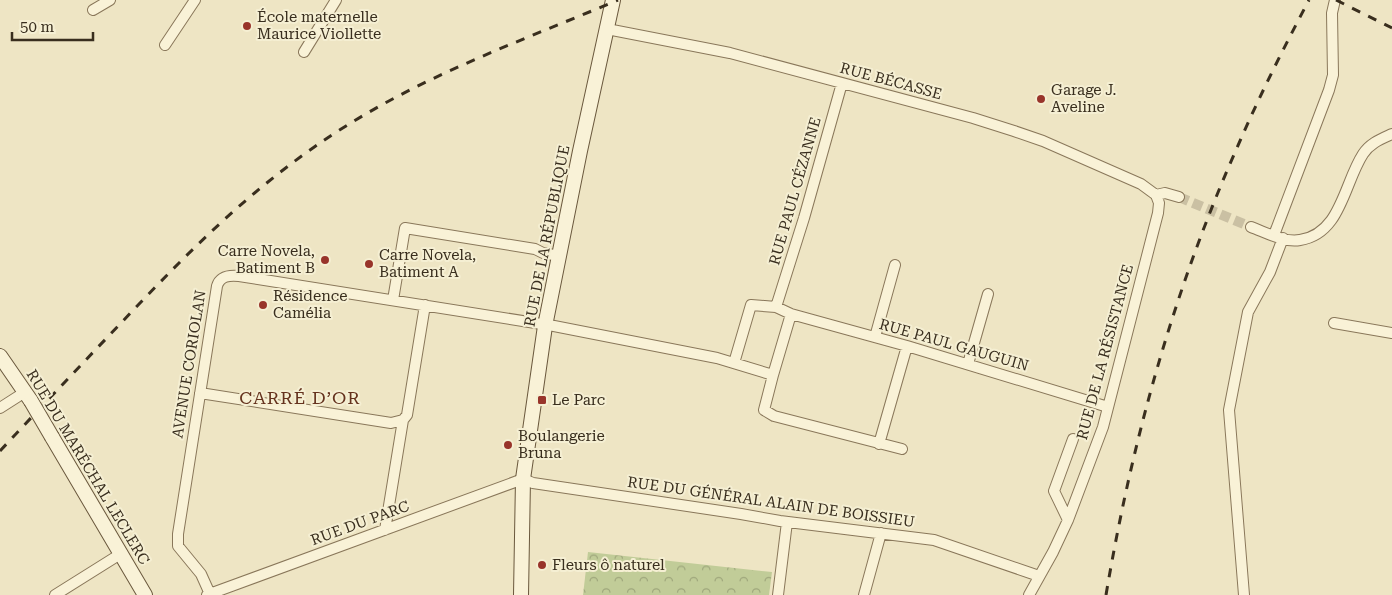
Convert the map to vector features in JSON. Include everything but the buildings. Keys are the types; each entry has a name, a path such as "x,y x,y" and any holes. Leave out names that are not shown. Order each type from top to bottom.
{"main road":[{"name":"RUE DE LA RÉPUBLIQUE","path":"521,595 523,480 545,326 613,0"},
{"name":"RUE DU MARÉCHAL LECLERC","path":"0,356 52,436 145,595"}],"street":[{"path":"93,10 110,0"},
{"path":"165,45 195,0"},
{"path":"304,52 336,0"},
{"path":"1244,595 1229,410 1248,312 1270,272 1278,237 1333,75 1332,13 1336,0"},
{"name":"RUE BÉCASSE","path":"607,29 730,53 973,118 1043,141 1141,184 1156,195"},
{"name":"RUE PAUL CÉZANNE","path":"776,307 804,218 842,83"},
{"path":"1251,227 1278,237 1300,240 1318,234 1331,223 1364,153 1375,142 1392,134"},
{"path":"1156,195 1165,193 1179,197"},
{"name":"RUE DE LA RÉSISTANCE","path":"1029,595 1068,520 1103,427 1158,213 1159,203 1156,195"},
{"path":"393,300 405,228 536,248 543,253 559,256"},
{"path":"874,337 895,265"},
{"name":"AVENUE CORIOLAN","path":"209,594 201,574 178,546 178,534 217,283 225,276 239,276 488,315 611,337 738,365 773,375"},
{"path":"968,364 988,294"},
{"path":"738,365 751,305 776,307"},
{"path":"385,530 403,420 407,415 425,306"},
{"name":"RUE PAUL GAUGUIN","path":"776,307 791,314 907,346 1108,407"},
{"path":"791,314 764,410 774,416 902,449"},
{"path":"1334,323 1392,333"},
{"path":"879,444 907,346"},
{"path":"200,393 390,423 403,420"},
{"path":"0,408 28,397"},
{"path":"1068,520 1054,491 1073,439"},
{"name":"RUE DU GÉNÉRAL ALAIN DE BOISSIEU","path":"523,480 787,522 934,540 1039,576"},
{"name":"RUE DU PARC","path":"209,594 523,480"},
{"path":"778,595 787,522"},
{"path":"864,595 881,533"},
{"path":"55,595 122,553"}],"green space":[{"path":"588,552 772,572 769,595 583,595"}],"tunnel":[{"path":"1179,197 1251,227"}],"railway":[{"path":"0,451 200,243 255,193 314,147 346,126 411,89 479,58 618,0"},
{"path":"1106,595 1128,481 1157,368 1174,313 1213,204 1236,150 1271,74 1309,0"},
{"path":"1336,0 1392,28"}],"place":[{"name":"École maternelle Maurice Viollette","path":"247,26"},
{"name":"Garage J. Aveline","path":"1041,99"},
{"name":"Carre Novela, Batiment B","path":"325,260"},
{"name":"Carre Novela, Batiment A","path":"369,264"},
{"name":"Résidence Camélia","path":"263,305"},
{"name":"Le Parc","path":"542,400"},
{"name":"Boulangerie Bruna","path":"508,445"},
{"name":"Fleurs ô naturel","path":"542,565"}],"district":[{"name":"CARRÉ D’OR","path":"300,397"}]}
